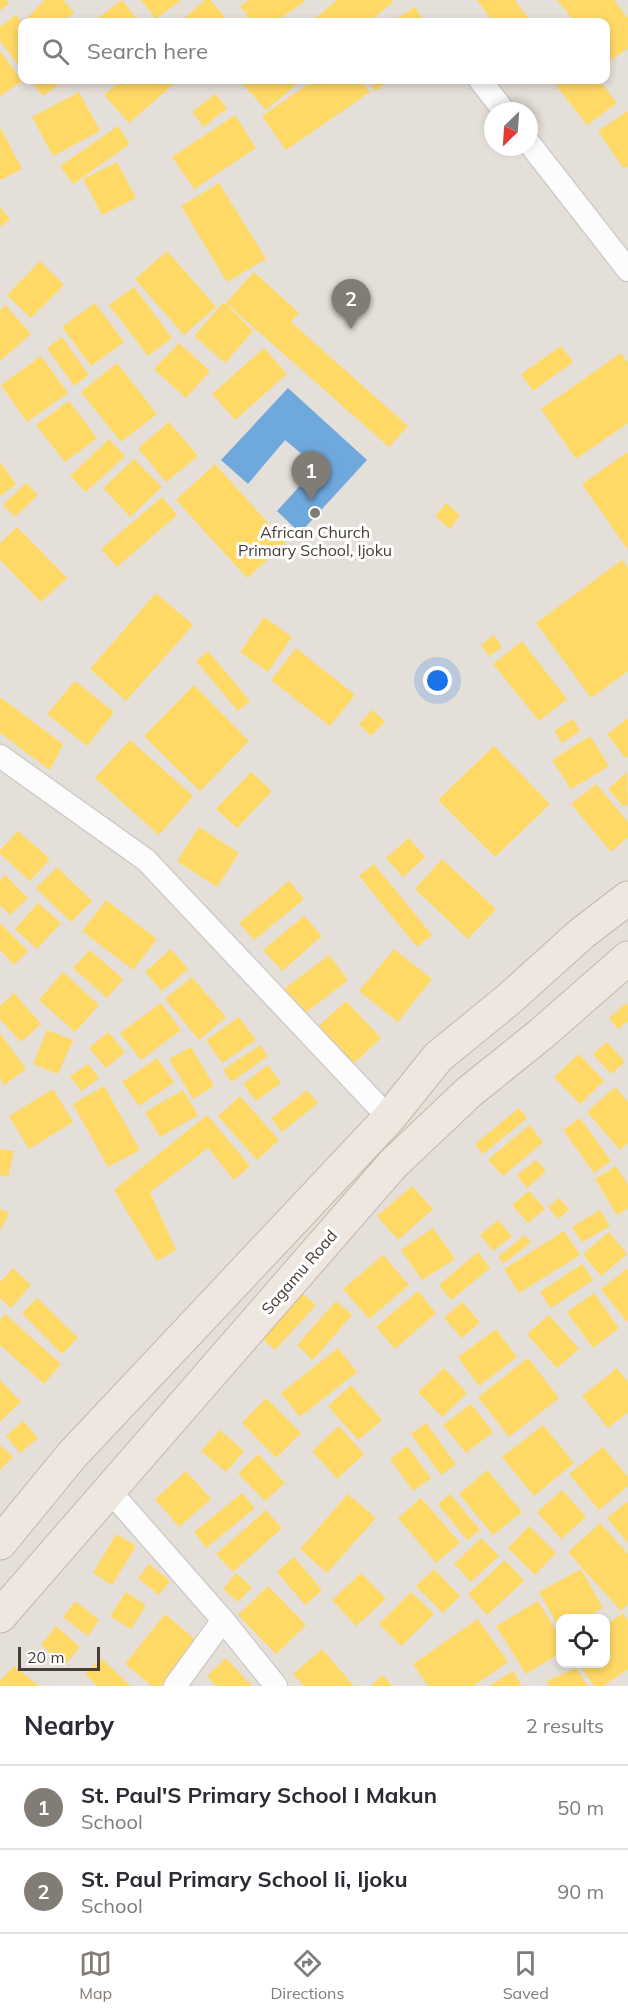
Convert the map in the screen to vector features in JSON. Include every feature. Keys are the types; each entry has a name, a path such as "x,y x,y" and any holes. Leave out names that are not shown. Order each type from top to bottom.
{"highway":[{"path":"0,1543 72,1455 389,1118 438,1057 509,999 581,934 628,898"},
{"name":"Sagamu Road","path":"0,1616 393,1164 469,1092 540,1035 628,958"}],"street":[{"path":"483,84 497,102"},
{"path":"538,155 628,270"},
{"path":"0,756 146,860 389,1118"},
{"path":"109,1490 223,1620 276,1686"},
{"path":"175,1686 223,1620"}],"shaded area":[{"path":"0,0 628,0 628,1686 0,1686"}],"building: Homes":[{"path":"0,0 6,0 9,3 0,11"},
{"path":"45,0 63,0 74,12 67,18 28,17"},
{"path":"122,0 136,18 98,18"},
{"path":"141,0 181,0 157,18"},
{"path":"205,0 210,0 226,18 184,18"},
{"path":"249,0 303,0 304,2 281,18 249,18 240,6"},
{"path":"337,0 392,0 393,2 374,18 316,18"},
{"path":"477,0 515,0 528,18 490,18"},
{"path":"557,0 614,0 628,18 628,48 610,61 610,18 572,18"},
{"path":"415,7 422,18 397,18"},
{"path":"16,15 18,18 18,65 0,41 0,27"},
{"path":"0,51 18,76 18,84 0,96"},
{"path":"33,84 60,84 43,96"},
{"path":"116,84 173,84 129,123 104,95"},
{"path":"243,84 297,84 266,110"},
{"path":"308,84 364,84 370,92 286,150 262,116"},
{"path":"371,84 386,84 375,91"},
{"path":"555,84 602,84 617,103 587,125"},
{"path":"79,92 100,131 53,156 32,117"},
{"path":"215,94 227,108 204,127 192,112"},
{"path":"628,111 628,166 624,169 598,131"},
{"path":"235,115 256,148 194,189 172,157"},
{"path":"118,126 130,144 73,184 60,166"},
{"path":"0,127 22,169 0,180"},
{"path":"117,162 136,198 102,215 83,179"},
{"path":"219,183 266,259 227,282 181,206"},
{"path":"0,207 10,219 0,227"},
{"path":"167,251 216,307 184,335 135,279"},
{"path":"40,261 64,285 31,318 7,295"},
{"path":"254,272 299,313 291,322 408,426 389,447 226,303"},
{"path":"134,287 172,338 148,356 109,305"},
{"path":"95,303 124,342 91,366 62,327"},
{"path":"222,304 226,304 253,331 225,363 194,336"},
{"path":"5,305 31,334 0,361 0,310"},
{"path":"62,337 89,375 74,386 47,348"},
{"path":"179,343 210,371 186,398 154,369"},
{"path":"561,346 573,362 533,391 521,374"},
{"path":"264,348 287,374 235,420 212,394"},
{"path":"621,353 628,363 628,423 576,459 541,409"},
{"path":"41,356 68,393 27,422 1,385"},
{"path":"117,363 157,414 121,442 81,392"},
{"path":"69,401 97,438 65,462 36,425"},
{"path":"169,422 198,456 166,482 138,448"},
{"path":"109,439 125,456 86,492 70,476"},
{"path":"628,452 628,550 582,484"},
{"path":"134,459 162,487 130,517 103,488"},
{"path":"0,462 16,484 0,496"},
{"path":"215,464 286,543 247,578 176,500"},
{"path":"26,483 38,495 15,517 3,505"},
{"path":"162,497 177,515 117,567 101,549"},
{"path":"446,503 460,515 450,529 435,516"},
{"path":"17,527 67,578 41,602 0,560 0,543"},
{"path":"622,560 628,568 628,671 591,698 536,623"},
{"path":"156,593 193,625 126,701 90,669"},
{"path":"264,617 292,637 268,672 240,652"},
{"path":"494,635 502,647 489,656 481,645"},
{"path":"522,641 567,699 539,721 493,664"},
{"path":"296,648 355,695 330,726 271,680"},
{"path":"208,651 250,701 238,711 196,661"},
{"path":"75,681 114,712 87,746 47,714"},
{"path":"194,685 249,741 200,791 144,736"},
{"path":"0,697 63,744 50,770 0,733"},
{"path":"372,710 385,721 371,736 359,724"},
{"path":"628,718 628,756 625,758 607,734"},
{"path":"573,719 580,731 562,743 554,731"},
{"path":"590,736 609,766 571,789 552,760"},
{"path":"130,740 193,796 159,835 95,778"},
{"path":"494,746 550,804 495,857 438,800"},
{"path":"251,772 272,791 237,828 216,809"},
{"path":"627,772 628,804 624,807 608,789"},
{"path":"596,784 628,822 628,837 611,852 571,804"},
{"path":"199,827 239,853 217,887 177,861"},
{"path":"18,831 50,859 30,881 0,854 0,850"},
{"path":"409,838 425,857 403,877 386,858"},
{"path":"442,859 496,909 468,939 415,889"},
{"path":"374,864 432,935 417,947 359,876"},
{"path":"57,867 92,901 71,922 36,888"},
{"path":"5,875 28,898 10,915 0,905 0,880"},
{"path":"289,881 304,899 254,940 239,923"},
{"path":"106,900 157,939 133,970 82,931"},
{"path":"38,903 61,923 37,949 15,929"},
{"path":"304,916 322,936 282,971 263,950"},
{"path":"0,923 28,951 14,965 0,950"},
{"path":"171,949 188,969 162,991 145,972"},
{"path":"394,949 432,979 398,1022 359,991"},
{"path":"90,950 123,979 107,998 73,968"},
{"path":"329,955 348,980 304,1014 284,989"},
{"path":"63,972 99,1005 75,1032 39,1000"},
{"path":"192,977 226,1017 199,1040 165,999"},
{"path":"14,993 41,1024 21,1042 0,1019 0,1006"},
{"path":"346,1001 381,1038 350,1067 315,1029"},
{"path":"161,1003 181,1030 141,1060 120,1033"},
{"path":"626,1003 628,1021 618,1029 609,1018"},
{"path":"239,1017 256,1040 222,1063 206,1040"},
{"path":"47,1030 73,1040 58,1074 33,1064"},
{"path":"108,1032 125,1052 106,1068 89,1048"},
{"path":"0,1033 26,1069 4,1085 0,1079"},
{"path":"607,1042 625,1062 611,1074 593,1054"},
{"path":"260,1045 268,1056 231,1082 223,1070"},
{"path":"191,1047 214,1086 193,1099 169,1059"},
{"path":"579,1054 604,1081 580,1104 554,1077"},
{"path":"157,1058 174,1082 139,1106 122,1082"},
{"path":"88,1064 99,1078 81,1091 70,1076"},
{"path":"268,1065 281,1083 256,1101 243,1084"},
{"path":"104,1086 140,1150 108,1167 73,1104"},
{"path":"615,1087 628,1102 628,1143 620,1150 587,1112"},
{"path":"53,1089 73,1122 29,1149 9,1116"},
{"path":"183,1090 198,1115 160,1137 145,1112"},
{"path":"307,1090 318,1103 282,1132 271,1118"},
{"path":"240,1096 279,1140 257,1160 218,1116"},
{"path":"519,1108 527,1118 483,1154 475,1144"},
{"path":"207,1115 250,1166 234,1180 208,1148 150,1192 176,1250 157,1261 114,1190"},
{"path":"580,1118 611,1161 594,1173 563,1130"},
{"path":"529,1125 543,1142 503,1176 488,1160"},
{"path":"0,1149 14,1151 8,1177 0,1175"},
{"path":"536,1160 546,1171 527,1188 517,1175"},
{"path":"616,1166 628,1185 628,1208 617,1215 595,1179"},
{"path":"412,1186 433,1209 398,1240 377,1216"},
{"path":"529,1191 545,1209 528,1223 512,1205"},
{"path":"559,1198 569,1209 559,1219 548,1207"},
{"path":"0,1209 9,1213 0,1231"},
{"path":"600,1210 610,1226 582,1242 572,1227"},
{"path":"498,1220 512,1236 493,1251 480,1235"},
{"path":"433,1228 455,1259 422,1280 401,1250"},
{"path":"564,1231 580,1255 519,1293 504,1269"},
{"path":"609,1232 627,1254 601,1276 583,1254"},
{"path":"525,1235 531,1242 504,1263 498,1257"},
{"path":"478,1252 490,1268 451,1300 439,1285"},
{"path":"383,1255 409,1285 369,1319 343,1289"},
{"path":"582,1264 593,1280 551,1308 540,1292"},
{"path":"13,1268 31,1285 11,1308 0,1298 0,1282"},
{"path":"628,1268 628,1323 601,1289"},
{"path":"418,1291 436,1313 395,1349 376,1327"},
{"path":"594,1293 619,1328 593,1348 567,1312"},
{"path":"303,1294 316,1305 275,1350 262,1338"},
{"path":"37,1298 78,1338 62,1354 22,1313"},
{"path":"336,1301 352,1315 313,1360 297,1345"},
{"path":"462,1302 480,1322 462,1338 444,1318"},
{"path":"5,1314 61,1364 44,1384 0,1345 0,1320"},
{"path":"549,1315 579,1349 557,1368 527,1334"},
{"path":"496,1329 517,1357 479,1386 458,1357"},
{"path":"338,1348 357,1372 300,1417 281,1393"},
{"path":"528,1358 559,1398 509,1437 478,1397"},
{"path":"444,1368 467,1393 442,1417 418,1392"},
{"path":"617,1368 628,1382 628,1412 608,1428 582,1396"},
{"path":"0,1380 21,1402 0,1422"},
{"path":"351,1385 382,1420 358,1440 328,1406"},
{"path":"266,1398 301,1433 276,1458 242,1423"},
{"path":"471,1404 493,1432 466,1453 443,1425"},
{"path":"23,1421 38,1438 20,1453 6,1436"},
{"path":"426,1423 456,1464 441,1475 411,1434"},
{"path":"543,1425 574,1463 534,1496 502,1457"},
{"path":"339,1426 364,1454 337,1479 312,1451"},
{"path":"220,1430 244,1451 226,1472 201,1451"},
{"path":"0,1445 13,1457 0,1470"},
{"path":"407,1446 431,1478 413,1491 390,1459"},
{"path":"603,1447 628,1477 628,1486 599,1510 569,1474"},
{"path":"258,1454 285,1483 265,1501 238,1473"},
{"path":"487,1470 522,1512 493,1535 459,1494"},
{"path":"186,1471 211,1499 179,1527 155,1499"},
{"path":"562,1490 586,1517 561,1539 537,1512"},
{"path":"242,1493 255,1508 206,1548 194,1532"},
{"path":"348,1494 376,1518 327,1573 300,1549"},
{"path":"450,1494 480,1530 467,1540 438,1504"},
{"path":"421,1498 460,1543 436,1563 398,1518"},
{"path":"628,1501 628,1543 607,1518"},
{"path":"266,1510 282,1528 233,1572 216,1554"},
{"path":"600,1523 628,1554 628,1604 621,1611 568,1552"},
{"path":"529,1526 556,1553 535,1575 508,1548"},
{"path":"116,1534 136,1546 112,1585 93,1573"},
{"path":"481,1538 499,1556 471,1582 454,1564"},
{"path":"294,1557 322,1590 305,1605 277,1572"},
{"path":"505,1560 524,1581 487,1615 468,1594"},
{"path":"149,1564 170,1581 159,1595 138,1578"},
{"path":"434,1569 460,1596 443,1613 416,1586"},
{"path":"581,1569 603,1608 592,1614 556,1614 556,1622 539,1592"},
{"path":"236,1573 252,1587 238,1602 223,1589"},
{"path":"361,1573 386,1599 356,1626 332,1600"},
{"path":"268,1586 306,1625 276,1654 238,1615"},
{"path":"126,1592 146,1605 131,1629 110,1616"},
{"path":"411,1592 434,1614 401,1646 379,1624"},
{"path":"75,1601 99,1620 88,1636 63,1617"},
{"path":"538,1601 556,1630 556,1655 526,1674 496,1626"},
{"path":"623,1613 628,1621 628,1669 603,1686 594,1686 582,1668 610,1668 610,1622"},
{"path":"165,1614 197,1641 161,1686 152,1686 125,1664"},
{"path":"478,1619 508,1662 473,1686 428,1686 413,1664"},
{"path":"56,1626 80,1647 65,1665 41,1645"},
{"path":"322,1649 354,1686 304,1686 293,1674"},
{"path":"101,1658 131,1686 97,1686 85,1674"},
{"path":"226,1658 252,1686 216,1686 207,1676"},
{"path":"14,1666 39,1686 0,1686 0,1681"},
{"path":"576,1668 588,1686 549,1686 547,1681"},
{"path":"513,1671 522,1686 489,1686"},
{"path":"383,1675 392,1686 371,1686"}],"building: Schools":[{"path":"288,388 367,460 300,533 277,511 317,467 285,440 248,484 221,460"}],"place":[{"name":"St. Paul Primary School Ii, Ijoku","path":"351,329"},
{"name":"St. Paul'S Primary School I Makun","path":"311,501"},
{"name":"African Church Primary School, Ijoku","path":"315,513"}]}
